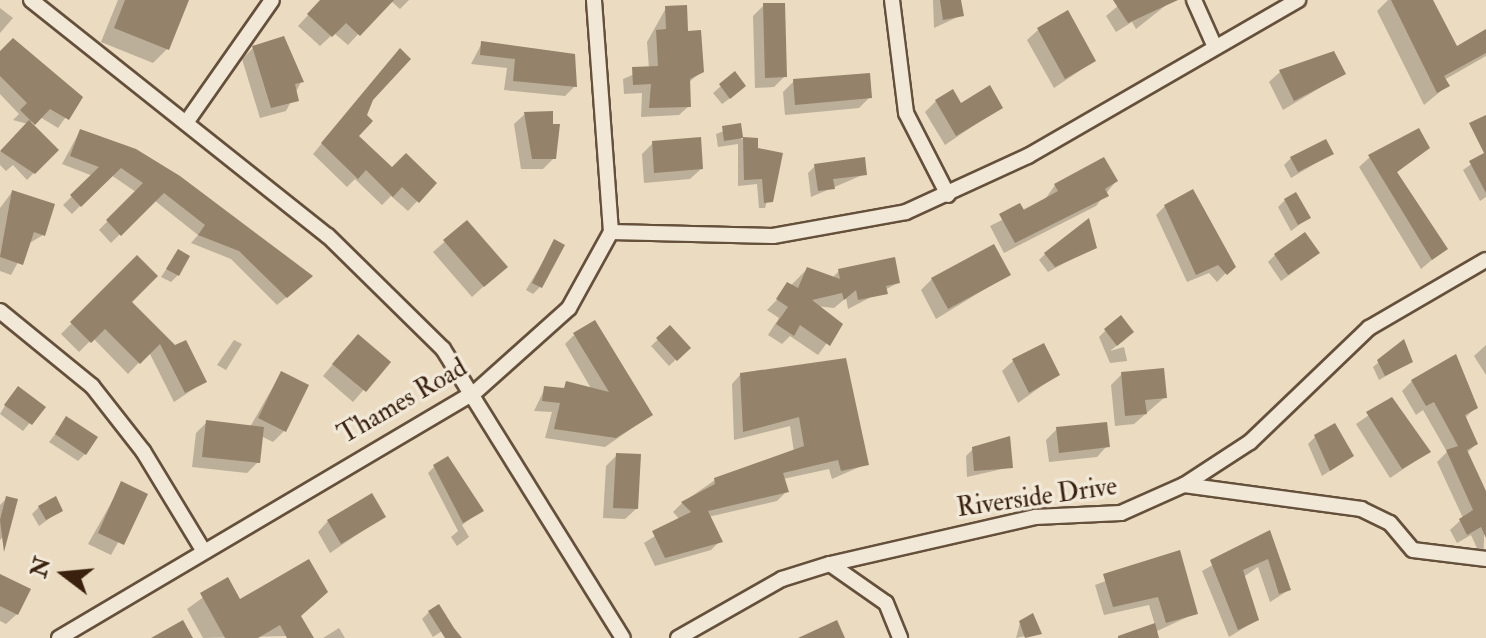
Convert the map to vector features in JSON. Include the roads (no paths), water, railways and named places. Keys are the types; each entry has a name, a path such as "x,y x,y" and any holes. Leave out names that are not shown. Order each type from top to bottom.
{"street":[{"path":"31,0 188,120 328,236 443,349 474,393 623,638"},
{"path":"188,120 272,0"},
{"path":"594,0 611,232 773,236 838,229 948,195 1028,156 1214,45 1298,0"},
{"path":"892,0 906,113 948,195"},
{"path":"1194,0 1214,45"},
{"name":"Thames Road","path":"59,638 203,550 474,393 569,308 611,232"},
{"name":"Riverside Drive","path":"678,638 782,579 830,564 1035,517 1121,513 1184,485 1250,442 1369,328 1486,260"},
{"path":"0,311 92,386 143,451 203,550"},
{"path":"1184,485 1361,509 1390,523 1413,550 1486,559"},
{"path":"830,564 886,603 900,638"}]}
